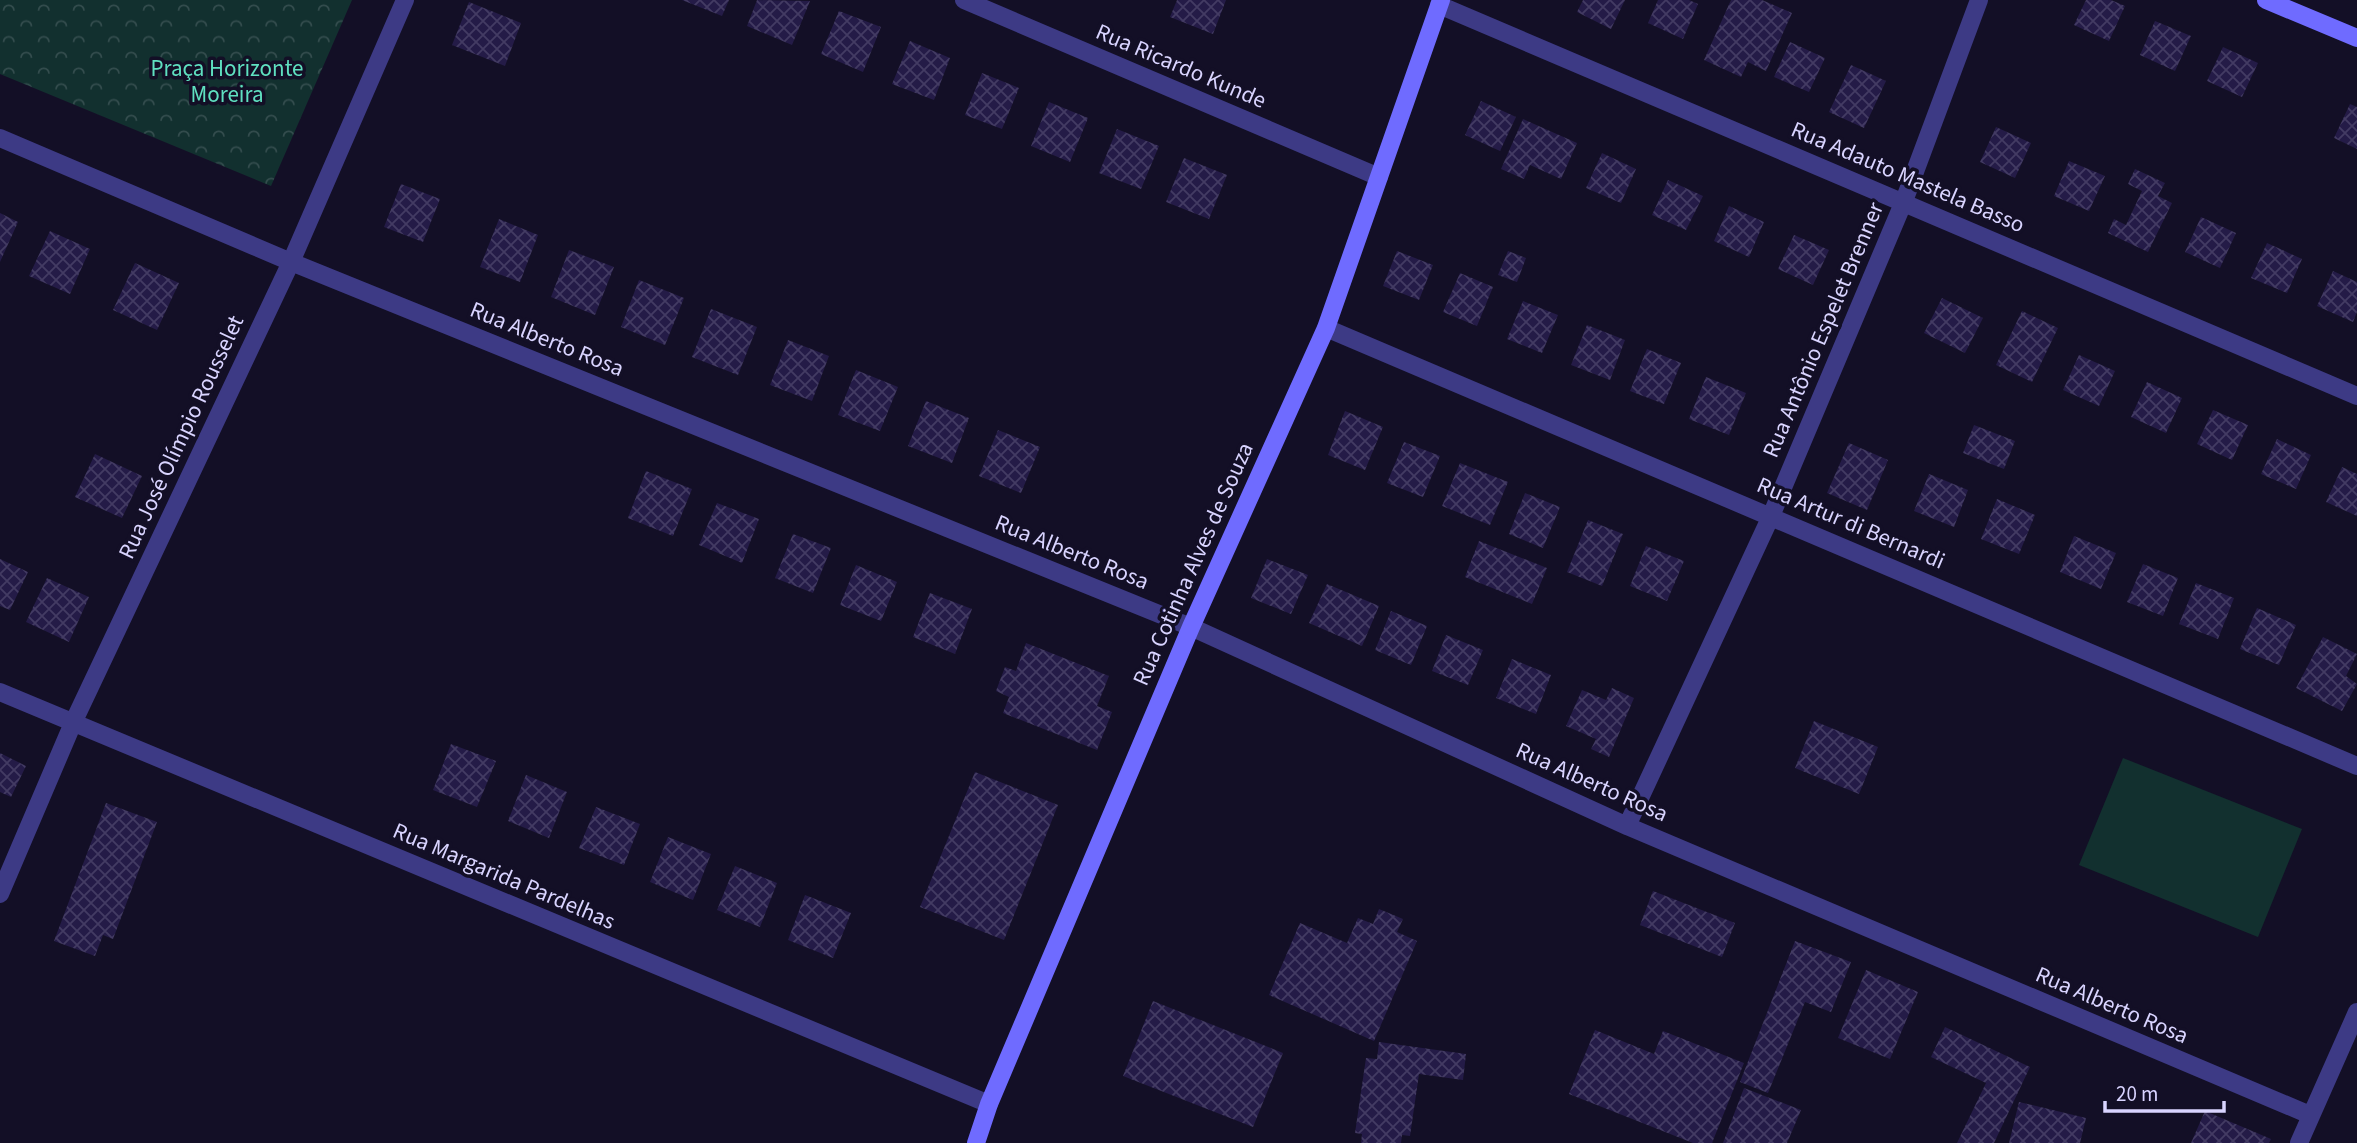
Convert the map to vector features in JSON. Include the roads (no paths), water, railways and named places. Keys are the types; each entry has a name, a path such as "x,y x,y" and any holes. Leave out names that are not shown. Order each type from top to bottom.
{"street":[{"name":"Rua José Olímpio Rousselet","path":"0,894 73,723 291,262 405,0"},
{"name":"Rua Ricardo Kunde","path":"964,0 1379,177"},
{"name":"Rua Antônio Espelet Brenner","path":"1628,826 1772,516 1904,201 1979,0"},
{"path":"2266,0 2357,38"},
{"name":"Rua Cotinha Alves de Souza","path":"976,1143 989,1104 1191,627 1326,328 1440,3"},
{"name":"Rua Adauto Mastela Basso","path":"1440,3 2357,396"},
{"name":"Rua Alberto Rosa","path":"0,138 291,262 1191,627 1628,826 2311,1115"},
{"name":"Rua Artur di Bernardi","path":"1326,328 2357,766"},
{"name":"Rua Margarida Pardelhas","path":"0,692 989,1104"},
{"path":"2299,1143 2357,1012"}],"park label":[{"name":"Praça Horizonte Moreira","path":"227,81"}]}
